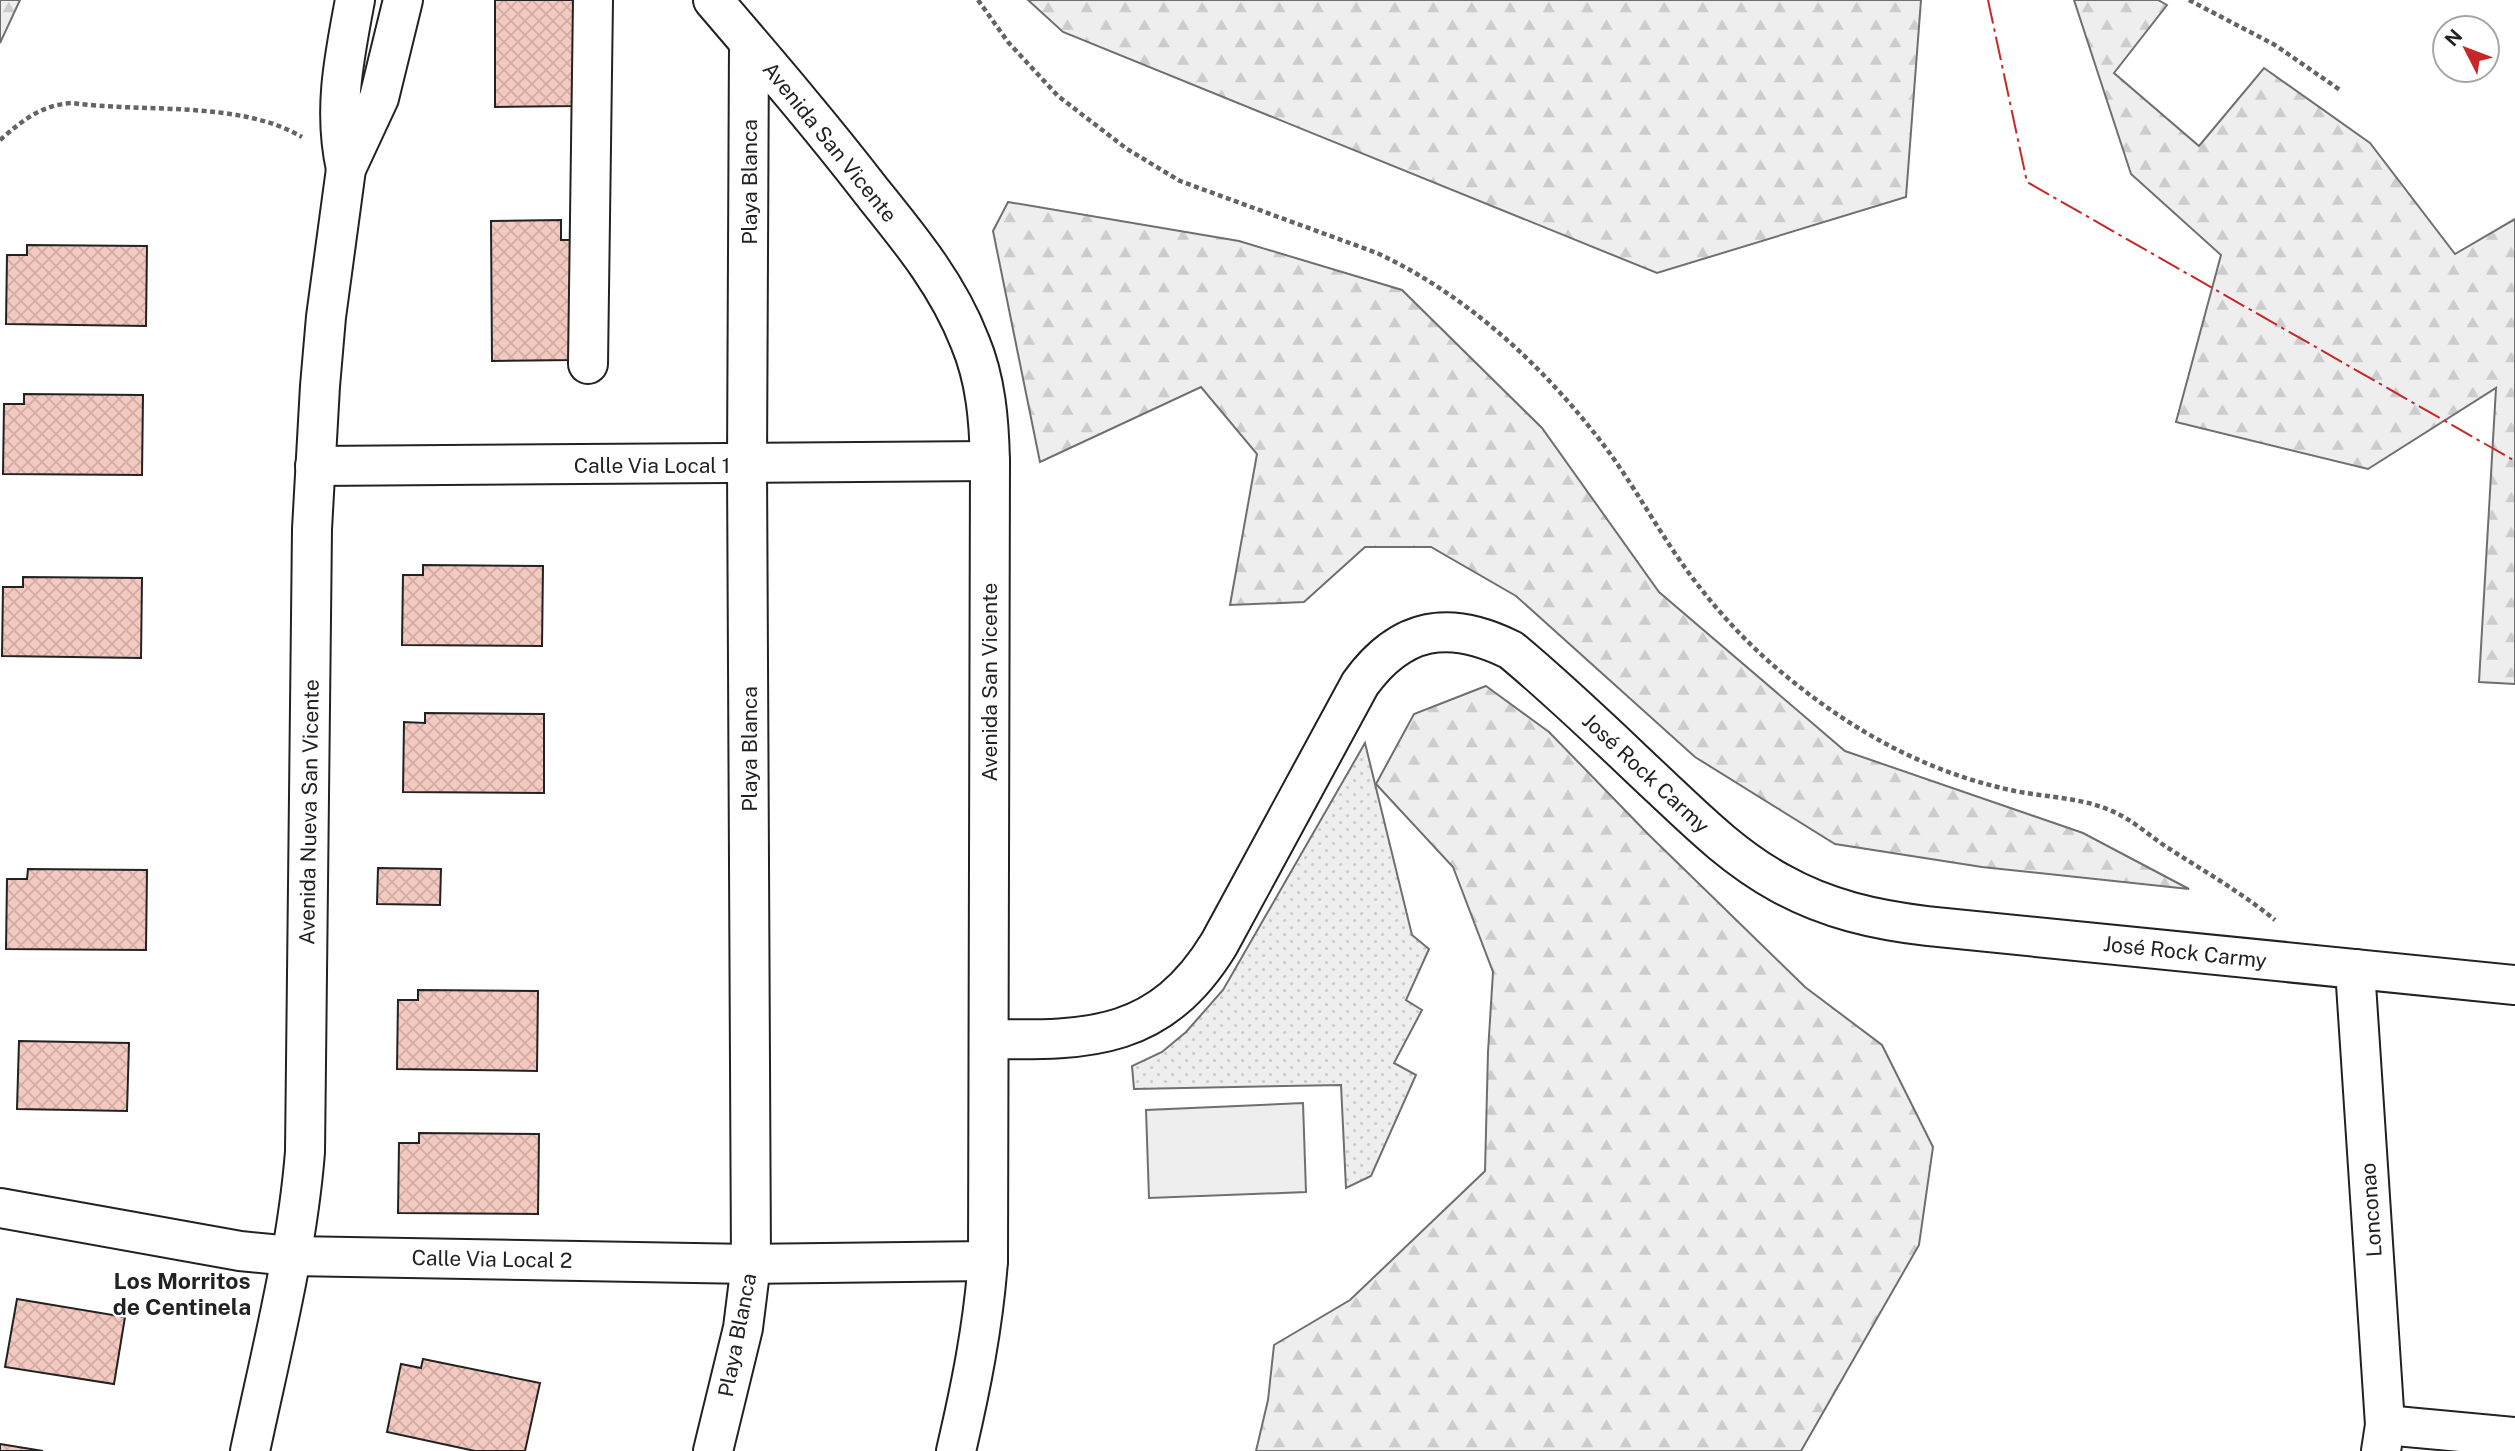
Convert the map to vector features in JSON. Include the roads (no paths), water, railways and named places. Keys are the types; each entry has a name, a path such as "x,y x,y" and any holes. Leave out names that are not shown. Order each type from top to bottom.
{"street":[{"name":"Avenida Nueva San Vicente","path":"346,169 339,128 340,80 355,0"},
{"name":"Avenida Nueva San Vicente","path":"250,1451 303,1184 312,529 326,317 346,169 379,98 403,0"},
{"path":"588,364 593,0"},
{"name":"Avenida San Vicente","path":"713,0 835,144 919,252 954,305 972,344 983,386 989,423 990,461 988,1261 975,1372 956,1451"},
{"name":"Playa Blanca","path":"713,1451 743,1328 751,1264 747,464 749,43"},
{"name":"Calle Via Local 1","path":"315,466 990,461"},
{"name":"José Rock Carmy","path":"989,1039 1038,1040 1113,1031 1138,1023 1184,992 1203,970 1219,944 1360,684 1374,664 1393,648 1416,637 1440,631 1464,632 1488,638 1511,650 1722,844 1770,878 1812,899 1849,912 1888,921 2515,985"},
{"name":"Lonconao","path":"2355,969 2383,1438"},
{"name":"Calle Via Local 2","path":"0,1208 240,1251 291,1255 751,1264 988,1261"},
{"path":"2383,1438 2515,1437"}],"district":[{"name":"Los Morritos de Centinela","path":"182,1293"}]}
